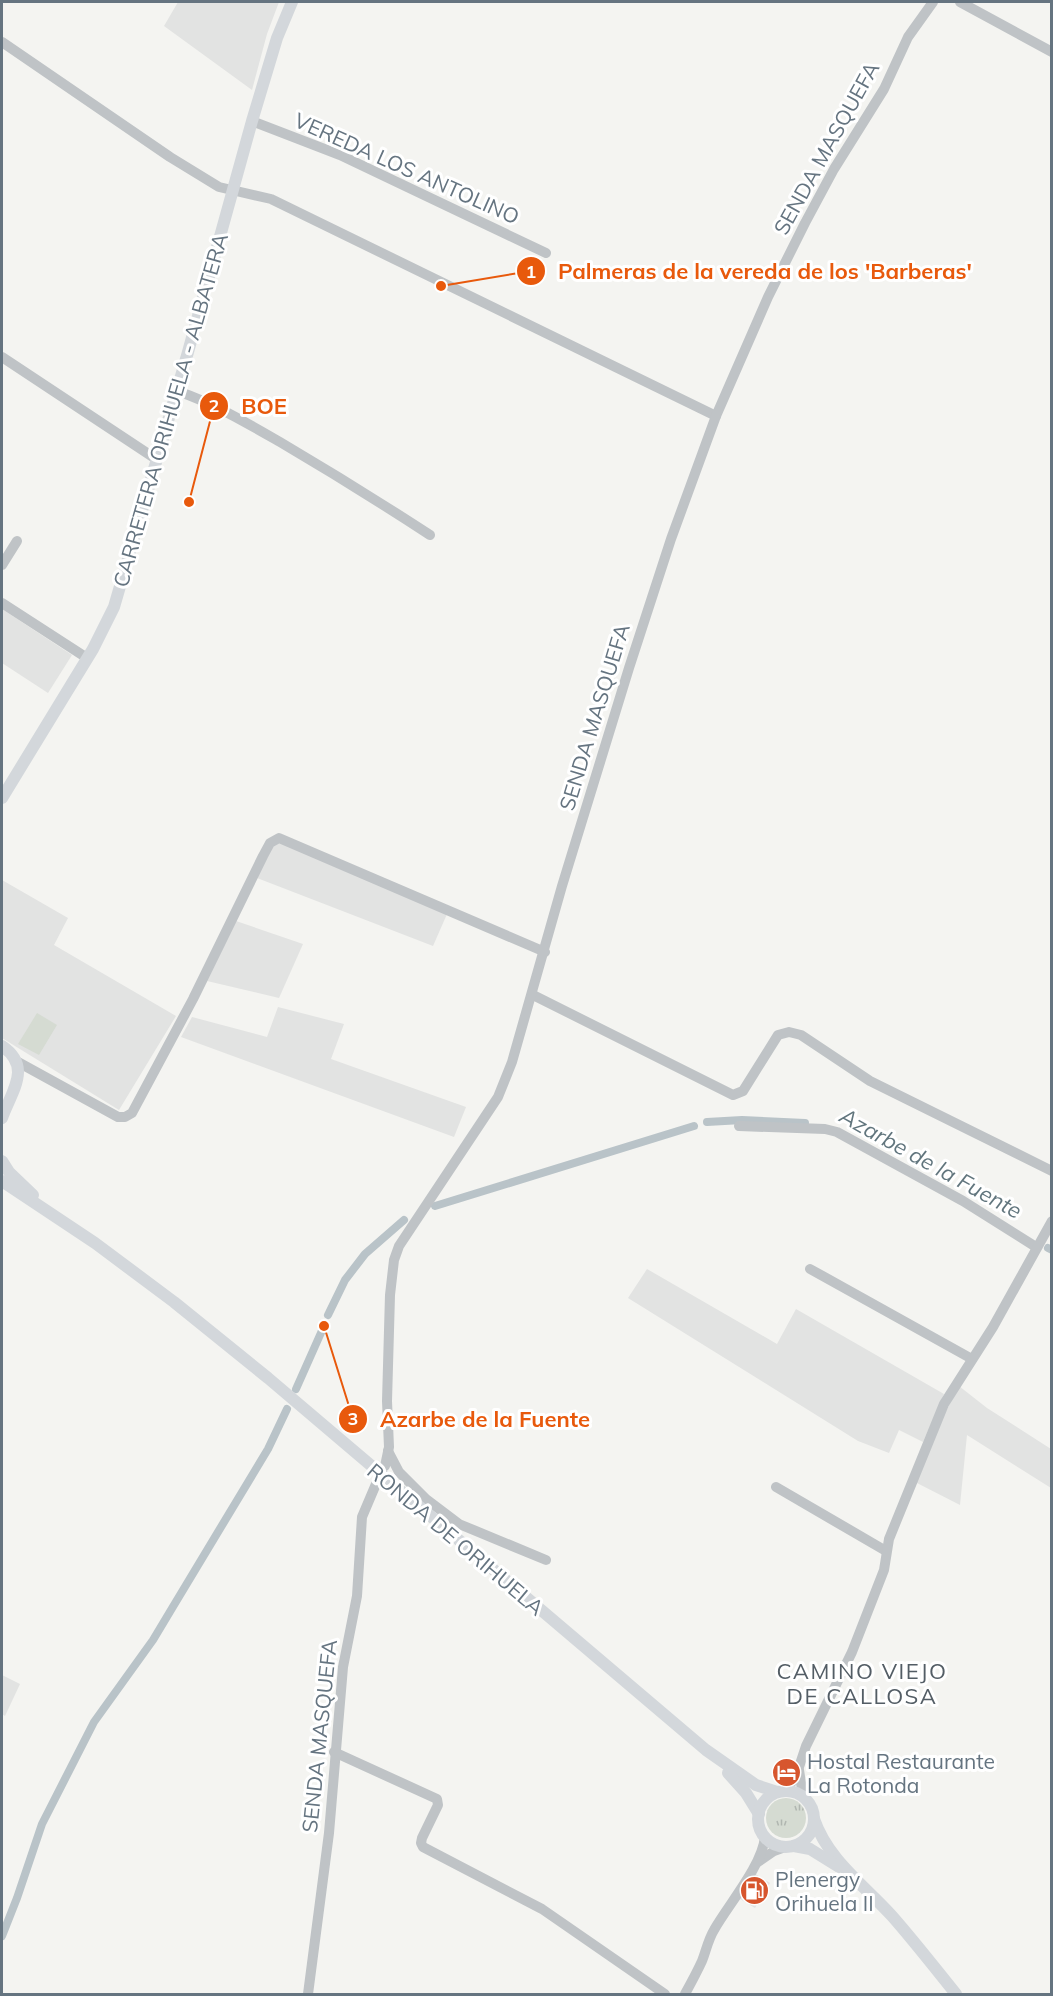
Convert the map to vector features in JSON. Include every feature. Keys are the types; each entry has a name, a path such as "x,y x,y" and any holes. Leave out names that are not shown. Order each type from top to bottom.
{"main road":[{"name":"CARRETERA ORIHUELA - ALBATERA","path":"2,798 87,658 114,606 252,121 277,38 292,2"},
{"path":"2,1046 16,1061 18,1081 3,1113"},
{"path":"2,1161 9,1172 55,1217"},
{"name":"RONDA DE ORIHUELA","path":"2,1181 138,1274 268,1378 706,1750 756,1785 781,1792 791,1791 803,1796"},
{"name":"RONDA DE ORIHUELA","path":"706,1750 746,1793 759,1814 759,1823 765,1837"},
{"path":"759,1814 765,1801 781,1792"},
{"path":"803,1796 809,1803 820,1835 850,1875 890,1914 925,1954 956,1995"},
{"path":"789,1846 808,1836 814,1819"},
{"path":"765,1837 772,1843 810,1849 850,1875"}],"street":[{"name":"SENDA MASQUEFA","path":"385,1466 388,1451 387,1358 390,1295 394,1260 399,1246 498,1097 512,1062 533,995 562,886 629,668 671,539 716,416 768,297 805,223 834,169 884,89 908,38 933,2"},
{"path":"960,2 1052,52"},
{"path":"2,42 170,157 219,187 272,199 716,416"},
{"name":"VEREDA LOS ANTOLINO","path":"252,121 340,155 546,253"},
{"path":"2,357 156,459"},
{"path":"177,391 200,399 255,428 342,478 430,535"},
{"path":"2,565 17,541"},
{"path":"2,603 87,658"},
{"path":"16,1061 118,1117 125,1117 132,1113 193,999 263,856 270,843 279,837 545,952"},
{"path":"533,995 734,1095 744,1091 778,1035 789,1032 801,1035 870,1080 1052,1171"},
{"path":"18,1081 32,1075 46,1077"},
{"path":"739,1126 825,1129 837,1132 963,1201 1036,1247"},
{"path":"781,1792 792,1782 812,1733 852,1652 884,1570 889,1539 944,1404 1003,1309 1052,1221"},
{"path":"810,1269 972,1359"},
{"path":"388,1451 399,1472 426,1498 459,1524 546,1560"},
{"name":"SENDA MASQUEFA","path":"308,1995 327,1843 343,1667 357,1596 362,1517 376,1484"},
{"path":"777,1486 886,1551"},
{"path":"334,1752 437,1799 438,1805 422,1838 423,1846 542,1910 665,1995"},
{"path":"799,1767 803,1796"},
{"path":"685,1995 713,1932 753,1867 764,1845 765,1837"},
{"path":"753,1867 774,1851 789,1846"}],"shaded area":[{"path":"178,2 279,2 267,34 252,90 164,26"},
{"path":"2,609 72,655 48,693 2,663"},
{"path":"278,841 447,914 433,946 257,878 275,842"},
{"path":"2,880 68,918 54,945 176,1016 119,1110 2,1038"},
{"path":"236,921 303,944 279,998 207,981"},
{"path":"278,1007 344,1024 331,1059 466,1107 454,1137 181,1037 192,1017 267,1037"},
{"path":"647,1269 777,1344 796,1309 944,1394 923,1442 899,1430 889,1453 858,1441 628,1298"},
{"path":"959,1386 987,1408 1051,1449 1051,1488 967,1435 960,1505 915,1482"},
{"path":"2,1675 20,1684 5,1716 2,1714"},
{"name":"Plenergy Orihuela II","path":"754,1873 770,1883 755,1908 740,1899"}],"green space":[{"path":"37,1013 57,1025 39,1055 18,1044"},
{"path":"786,1798 794,1799 800,1804 805,1810 805,1826 800,1832 794,1837 786,1838 778,1837 772,1832 767,1826 766,1818 767,1810 772,1804 778,1799"}],"waterway":[{"name":"Azarbe de la Fuente","path":"707,1122 742,1120 805,1123"},
{"name":"Azarbe de la Fuente","path":"435,1206 694,1126"},
{"name":"Azarbe de la Fuente","path":"328,1315 345,1280 365,1254 404,1220"},
{"name":"Azarbe de la Fuente","path":"1048,1248 1052,1250"},
{"name":"Azarbe de la Fuente","path":"296,1389 324,1326"},
{"name":"Azarbe de la Fuente","path":"2,1936 42,1824 94,1722 153,1640 268,1449 287,1409"}],"place":[{"name":"Palmeras de la vereda de los 'Barberas'","path":"441,286"},
{"name":"BOE","path":"189,502"},
{"name":"Azarbe de la Fuente","path":"324,1326"},
{"name":"Hostal Restaurante La Rotonda","path":"786,1773"},
{"name":"Plenergy Orihuela II","path":"754,1891"}],"district":[{"name":"CAMINO VIEJO DE CALLOSA","path":"862,1684"}]}
